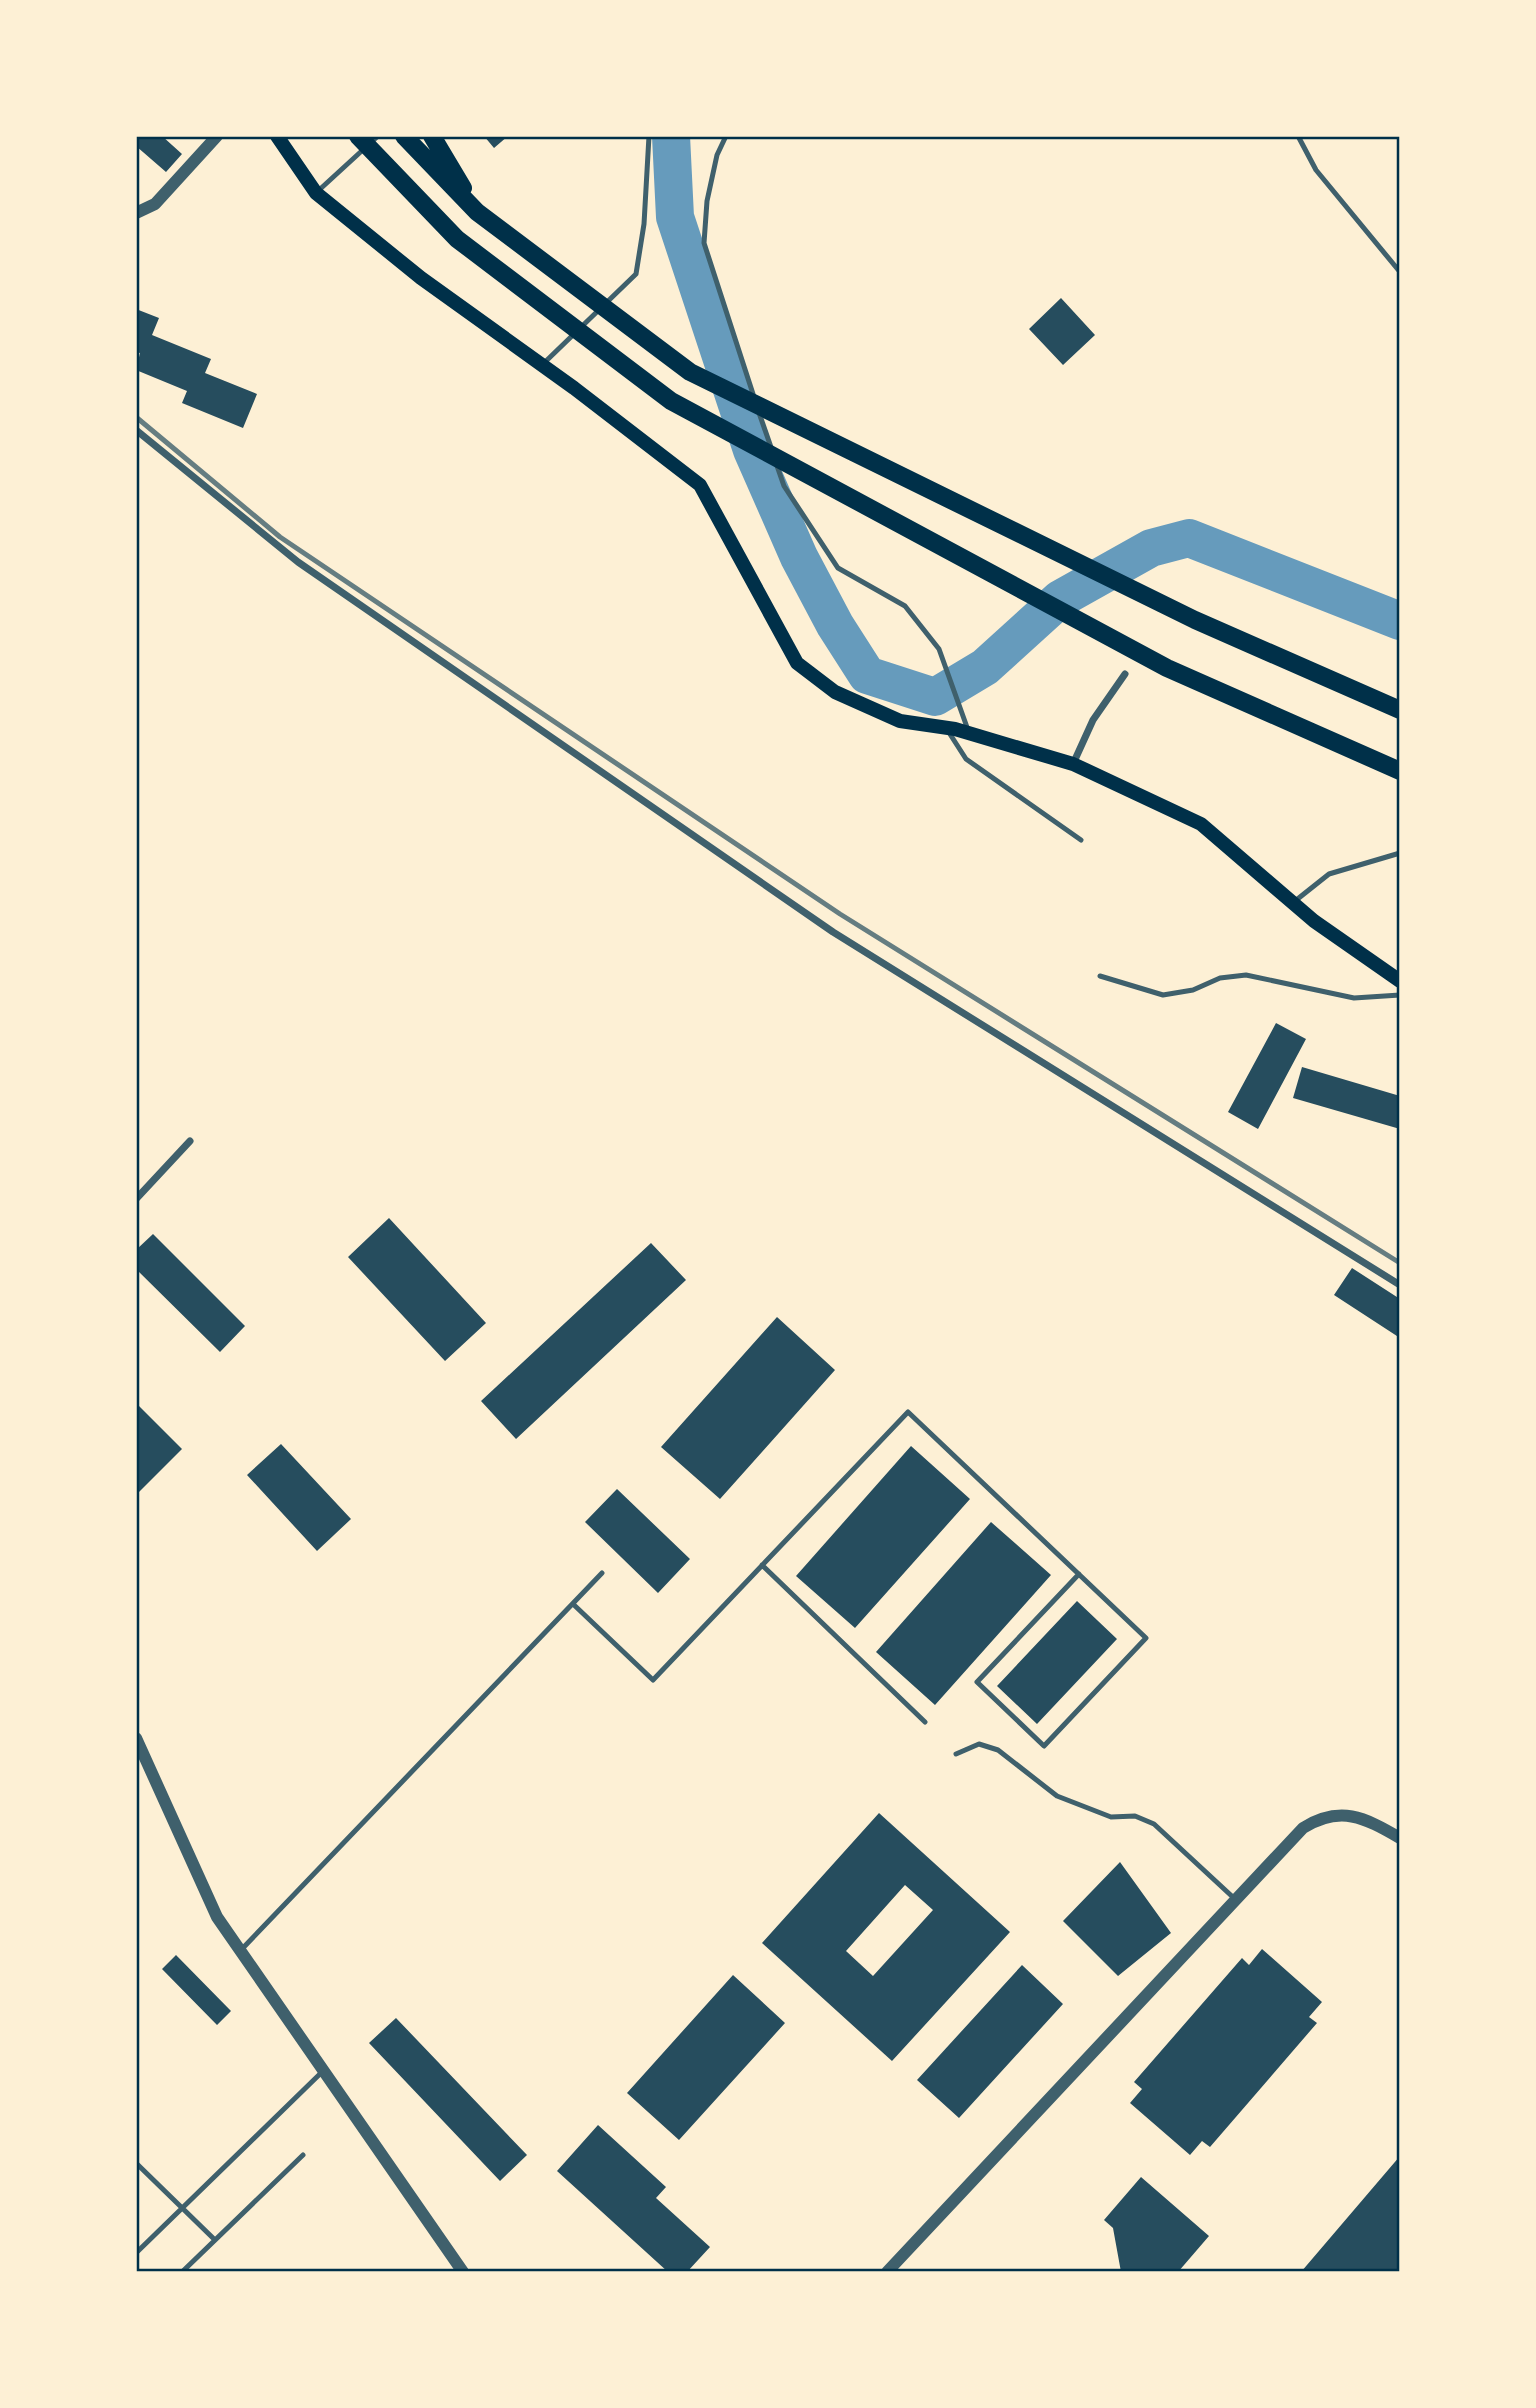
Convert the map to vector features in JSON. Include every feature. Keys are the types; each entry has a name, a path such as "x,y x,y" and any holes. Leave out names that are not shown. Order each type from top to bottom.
{"highway":[{"path":"358,136 457,239 671,401 1167,668 1399,771"},
{"path":"404,136 477,212 690,372 1195,620 1399,710"},
{"path":"432,136 477,212"}],"main road":[{"path":"277,136 316,193 421,278 542,365 700,485 797,663 835,692 900,721 969,733 1073,764 1201,824 1314,921 1399,981"}],"street":[{"path":"136,213 155,204 217,136"},
{"path":"136,430 298,562 833,932 1399,1285"},
{"path":"1073,764 1093,720 1125,674"},
{"path":"136,1199 190,1141"},
{"path":"136,1738 163,1791 204,1890 240,1951 463,2272"},
{"path":"887,2272 1303,1828 1320,1818 1340,1814 1357,1817 1399,1838"}],"lane":[{"path":"316,193 378,136"},
{"path":"542,365 636,274 644,224 649,136"},
{"path":"726,136 717,155 707,201 704,243 784,486 838,568 905,606 939,649 969,733"},
{"path":"1298,136 1316,170 1399,272"},
{"path":"946,728 966,759 1080,840"},
{"path":"1293,903 1329,874 1399,853"},
{"path":"1100,976 1163,995 1193,990 1220,978 1246,975 1353,998 1399,995"},
{"path":"573,1604 653,1681 908,1412 1079,1574 1146,1638 1044,1746 977,1682 1079,1574"},
{"path":"762,1565 925,1722"},
{"path":"240,1951 602,1573"},
{"path":"956,1754 979,1744 998,1750 1058,1796 1111,1817 1135,1816 1154,1824 1236,1900"},
{"path":"136,2253 323,2071"},
{"path":"182,2272 303,2155"},
{"path":"136,2163 181,2210 215,2240"}],"building":[{"path":"136,136 162,136 182,154 166,172 136,146"},
{"path":"484,136 508,136 494,148"},
{"path":"1061,298 1095,335 1063,365 1029,329"},
{"path":"136,309 159,318 152,335 211,359 205,373 257,394 243,428 182,403 187,391 136,370 140,353 136,352"},
{"path":"1276,1023 1306,1039 1258,1129 1228,1112"},
{"path":"1302,1067 1400,1096 1400,1129 1293,1098"},
{"path":"389,1218 486,1323 445,1361 348,1257"},
{"path":"153,1234 245,1326 220,1352 136,1269 136,1250"},
{"path":"651,1243 686,1280 516,1439 481,1401"},
{"path":"1352,1268 1400,1299 1400,1338 1334,1295"},
{"path":"777,1317 835,1370 720,1499 661,1447"},
{"path":"136,1403 182,1449 136,1495"},
{"path":"281,1444 351,1519 317,1551 247,1475"},
{"path":"911,1446 970,1499 855,1628 796,1576"},
{"path":"617,1489 690,1559 658,1593 585,1522"},
{"path":"991,1522 1051,1575 935,1705 876,1652"},
{"path":"1077,1601 1117,1639 1037,1724 997,1686"},
{"path":"879,1813 1010,1932 892,2061 762,1943","holes":["905,1885 933,1910 873,1976 846,1951"]},
{"path":"1120,1862 1171,1933 1118,1976 1063,1921"},
{"path":"1262,1949 1322,2002 1309,2017 1317,2023 1210,2147 1202,2141 1190,2155 1130,2103 1142,2089 1134,2082 1242,1958 1249,1965"},
{"path":"176,1955 231,2011 217,2025 162,1969"},
{"path":"1022,1965 1063,2004 959,2118 917,2080"},
{"path":"733,1975 785,2023 679,2140 627,2093"},
{"path":"396,2018 527,2155 500,2181 369,2043"},
{"path":"598,2125 666,2187 656,2198 710,2247 687,2272 668,2272 557,2171"},
{"path":"1400,2156 1400,2272 1301,2272"},
{"path":"1141,2177 1209,2236 1178,2272 1121,2272 1113,2228 1104,2220"}],"waterway":[{"path":"671,136 675,217 752,450 799,557 835,625 867,675 935,697 985,667 1060,599 1151,548 1189,538 1400,621"}],"railway":[{"path":"136,417 280,537 840,914 1400,1263"}]}
